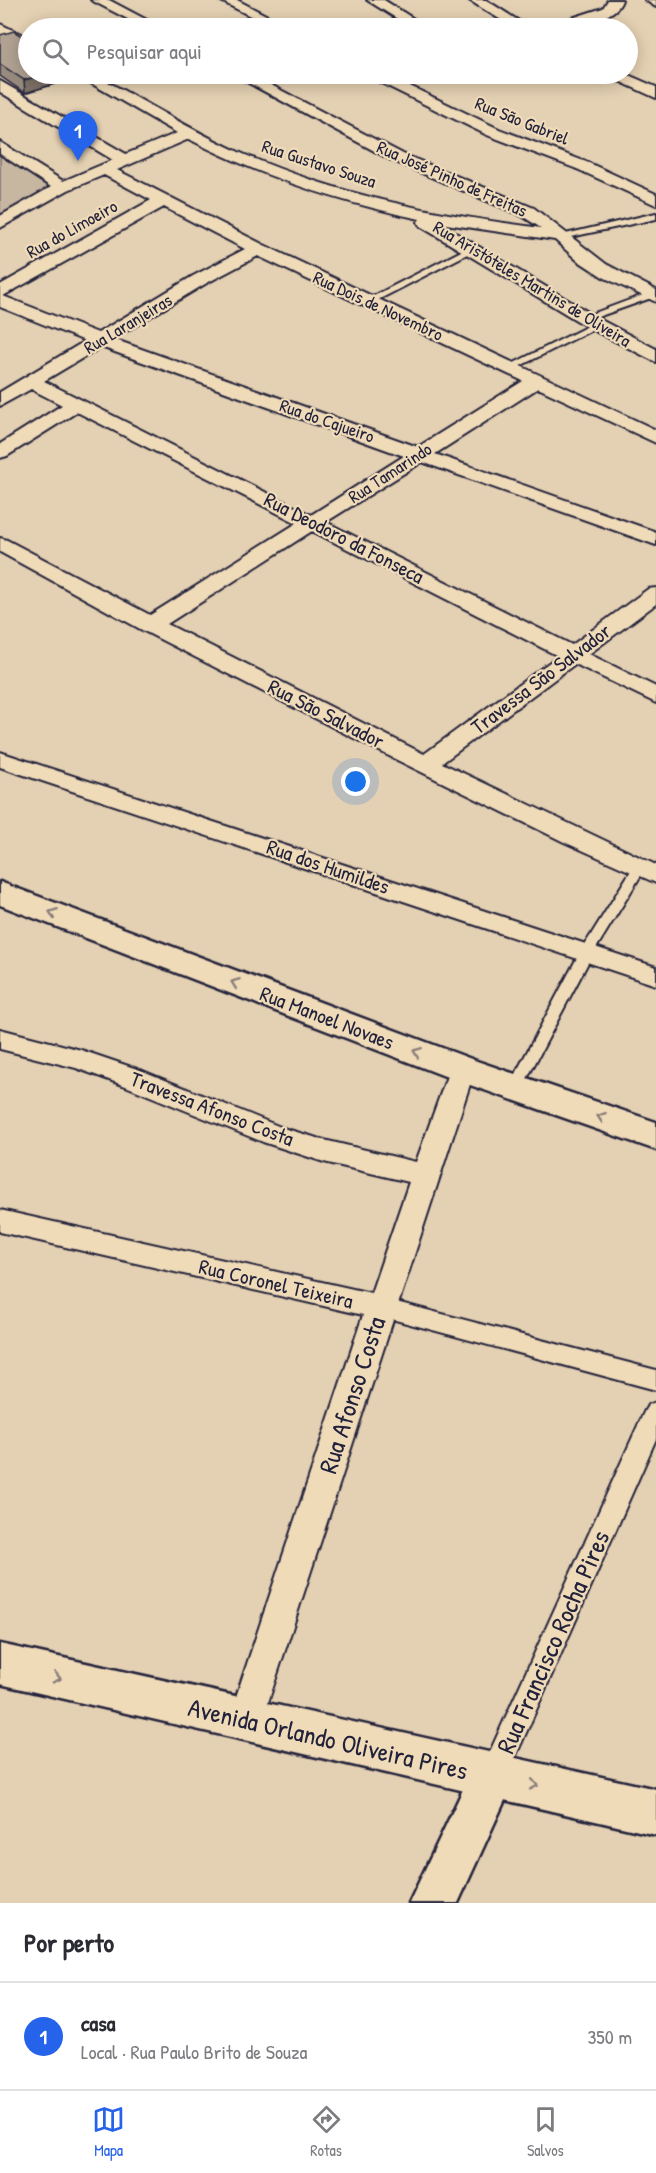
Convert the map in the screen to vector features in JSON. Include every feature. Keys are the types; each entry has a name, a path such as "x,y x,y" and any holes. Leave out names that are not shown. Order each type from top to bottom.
{"street":[{"path":"98,0 135,18"},
{"path":"226,0 263,18"},
{"path":"374,0 404,18"},
{"path":"476,0 506,18"},
{"path":"586,18 608,11 613,7 615,0"},
{"path":"652,0 656,3"},
{"path":"0,28 18,38"},
{"name":"Rua Gustavo Souza","path":"101,84 235,156 285,176 408,212 561,236"},
{"name":"Rua José Pinho de Freitas","path":"259,84 397,157 528,212 549,224 584,257 608,273 653,296"},
{"name":"Rua São Gabriel","path":"399,84 493,132 583,166 656,201"},
{"path":"637,84 656,93"},
{"path":"0,86 124,160"},
{"path":"0,223 62,187 191,133"},
{"path":"0,147 62,187"},
{"name":"Rua Dois de Novembro","path":"104,168 258,249 656,437"},
{"name":"Rua do Limoeiro","path":"0,292 163,200"},
{"name":"Rua Aristóteles Martins de Oliveira","path":"408,212 474,249 592,322 656,356"},
{"name":"Rua Laranjeiras","path":"0,400 199,280 258,249"},
{"name":"Rua do Cajueiro","path":"0,301 101,341 656,538"},
{"name":"Rua Tamarindo","path":"150,625 538,380"},
{"name":"Rua Deodoro da Fonseca","path":"31,382 656,696"},
{"path":"0,452 77,404"},
{"name":"Rua São Salvador","path":"0,543 150,625 426,764 651,864"},
{"name":"Travessa São Salvador","path":"426,764 656,594"},
{"name":"Rua dos Humildes","path":"0,759 656,976"},
{"name":"Rua Manoel Novaes","path":"0,893 462,1070 516,1086 656,1136"},
{"name":"Travessa Afonso Costa","path":"0,1039 81,1060 133,1078 283,1138 324,1151 425,1175"},
{"name":"Rua Afonso Costa","path":"245,1721 425,1175 462,1070"},
{"name":"Rua Coronel Teixeira","path":"0,1221 381,1307 656,1380"},
{"name":"Rua Francisco Rocha Pires","path":"433,1903 493,1776 656,1412"},
{"name":"Avenida Orlando Oliveira Pires","path":"0,1664 656,1812"}],"lane":[{"path":"561,236 656,216"},
{"path":"367,302 474,249"},
{"path":"511,367 592,322 653,296"},
{"path":"516,1086 586,954 651,864"}],"shaded area":[{"path":"0,154 51,186 0,217"}],"building":[{"path":"14,31 18,34 18,76 0,64 0,35"}],"place":[{"name":"casa","path":"78,161"}]}
